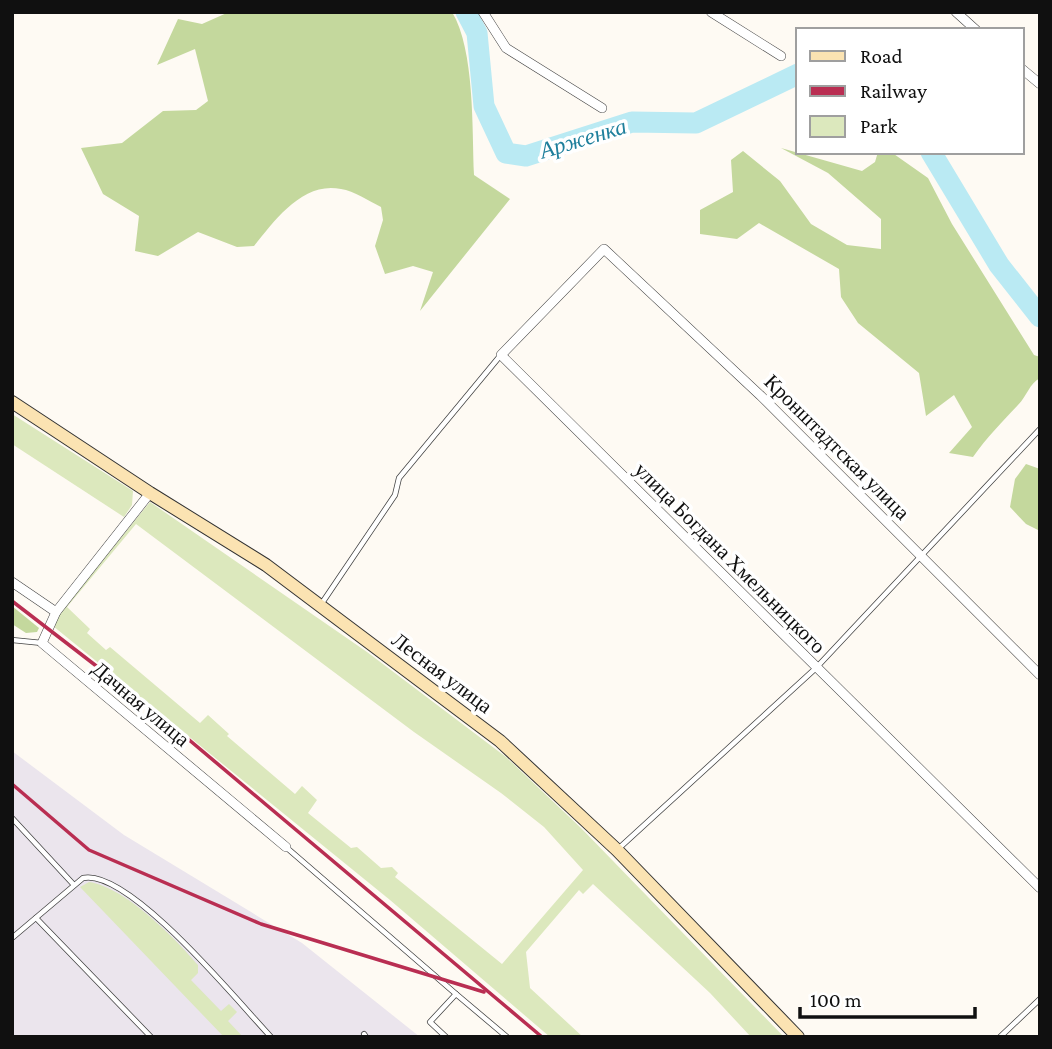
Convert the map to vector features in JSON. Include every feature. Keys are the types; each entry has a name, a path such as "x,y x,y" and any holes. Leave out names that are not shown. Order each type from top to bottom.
{"street":[{"path":"483,12 506,48 602,108"},
{"path":"712,12 781,56"},
{"path":"956,12 974,28"},
{"path":"1024,71 1040,84"},
{"name":"Кронштадтская улица","path":"501,355 604,249 761,396 1040,675"},
{"name":"улица Богдана Хмельницкого","path":"501,355 1040,888"},
{"name":"Лесная улица","path":"12,402 266,565 500,741 617,850 798,1037"},
{"path":"42,643 56,612 150,493"},
{"path":"12,582 56,612"},
{"name":"Дачная улица","path":"42,643 286,847"}],"lane":[{"path":"320,605 395,495 399,478 501,355"},
{"path":"617,850 816,668 1040,429"},
{"path":"13,639 42,643"},
{"path":"12,818 74,885"},
{"path":"286,847 507,1037"},
{"path":"12,938 83,878 97,878 163,920 271,1037"},
{"path":"36,918 151,1037"},
{"path":"446,1037 430,1023 456,994"},
{"path":"1000,1037 1040,999"}],"shaded area":[{"path":"12,751 124,835 302,943 420,1037 12,1037"}],"green space":[{"path":"229,12 452,12 465,47 469,68 474,175 510,199 420,311 433,272 413,266 385,274 375,246 383,220 381,207 341,189 327,188 302,197 281,214 254,246 237,247 198,232 158,256 135,251 139,216 103,194 81,148 122,143 163,111 196,110 208,101 195,49 157,65 178,19 202,24"},
{"path":"781,148 862,171 875,162 877,154 894,154 928,178 952,224 1034,355 1040,357 1040,378 1033,383 1021,402 973,457 949,453 972,427 954,395 926,416 919,373 858,323 841,297 839,269 759,223 737,239 700,234 700,210 733,192 731,160 743,151 780,181 811,224 847,245 881,249 881,219 828,173"},
{"path":"12,414 133,491 132,505 124,517 12,444"},
{"path":"1026,464 1040,469 1040,531 1026,524 1010,507 1015,479"},
{"path":"150,502 367,652 506,757 581,828 784,1037 751,1037 710,993 593,884 583,894 579,890 526,952 530,988 583,1037 550,1037 390,900 53,626 61,611","holes":["136,524 544,827 583,870 502,964 395,877 398,873 392,867 381,868 357,847 351,848 308,813 317,800 302,786 295,794 227,736 229,734 208,715 200,723 110,647 106,650 87,633 90,629 67,607"]},
{"path":"12,606 39,628 37,632 26,633 12,624"},
{"path":"89,882 118,893 133,903 176,941 198,965 198,973 191,980 221,1011 229,1004 237,1012 228,1021 243,1037 224,1037 80,887"}],"waterway":[{"name":"Арженка","path":"466,12 477,33 484,106 506,153 526,156 632,122 696,123 796,75"},
{"name":"Арженка","path":"932,154 999,265 1040,317"}],"railway":[{"path":"12,601 156,712 542,1037"},
{"path":"12,784 89,850 261,924 484,992"}]}
